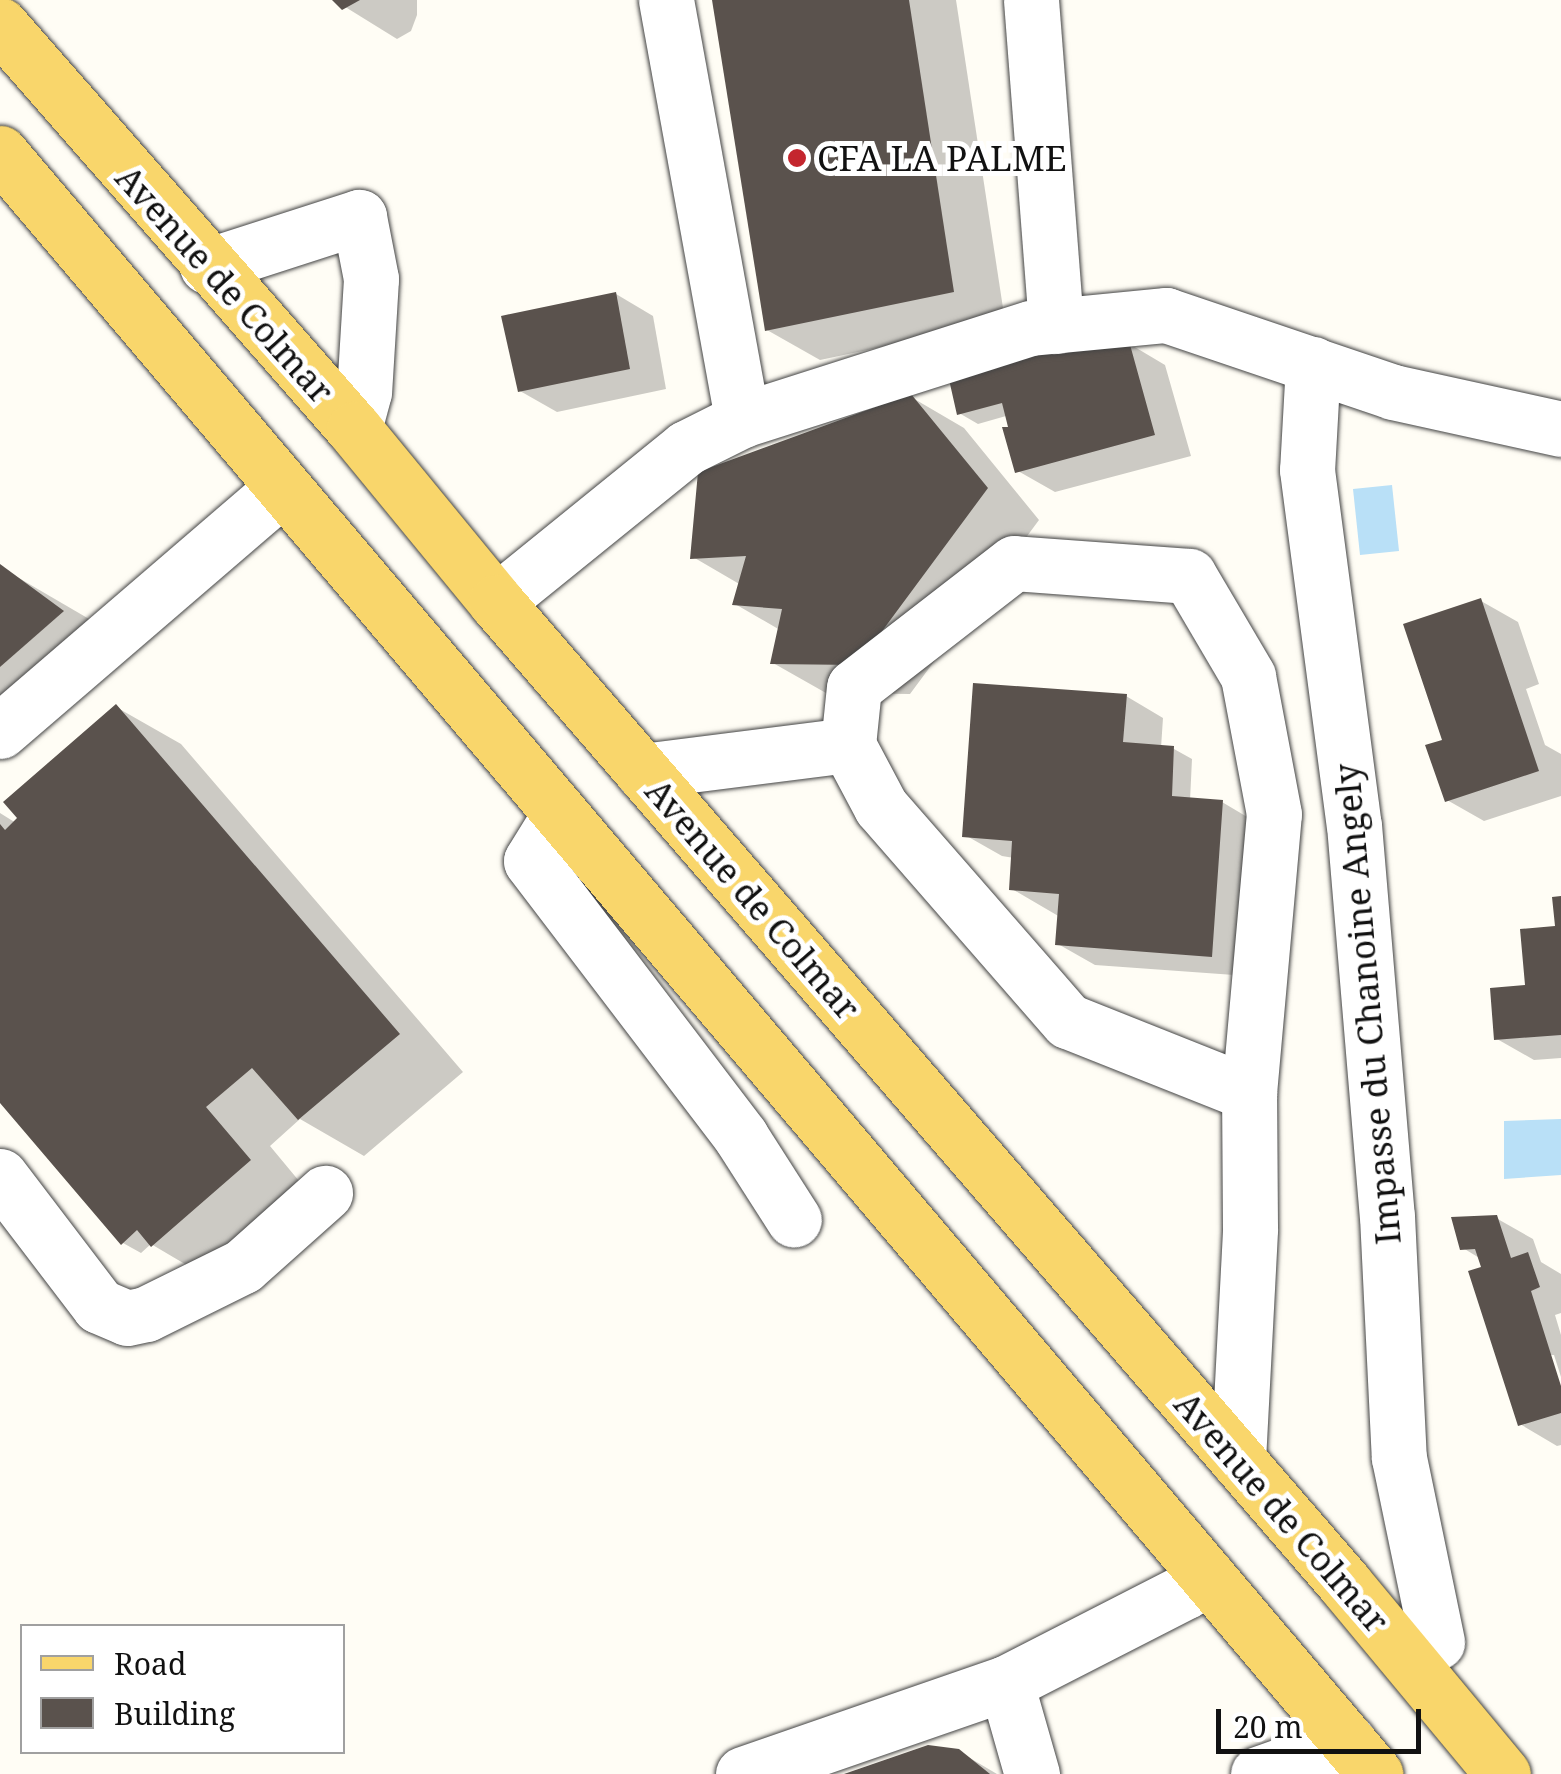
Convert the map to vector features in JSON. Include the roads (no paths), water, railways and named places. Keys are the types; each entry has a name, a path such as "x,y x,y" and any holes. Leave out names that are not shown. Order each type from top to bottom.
{"main road":[{"name":"Avenue de Colmar","path":"0,25 207,266 354,429 496,602 1238,1460 1503,1774"},
{"path":"0,154 1361,1758"}],"street":[{"path":"666,0 742,420"},
{"path":"1031,0 1056,326"},
{"path":"207,266 359,218 371,278 364,392 354,429"},
{"path":"496,602 686,448 742,420 1031,328 1166,314 1393,392 1561,429"},
{"name":"Impasse du Chanoine Angely","path":"1312,364 1306,470 1358,867 1387,1216 1399,1458 1437,1642"},
{"path":"0,731 283,488"},
{"path":"1238,1460 1250,1228 1249,1094 1274,814 1248,676 1189,576 1058,563 1014,563 854,687 848,745 880,807 1068,1021 1249,1094"},
{"path":"642,770 848,745"},
{"path":"560,814 531,861 741,1136 794,1220"},
{"path":"0,1176 100,1306 127,1318 146,1314 243,1266 325,1193"},
{"path":"743,1774 1006,1684 1186,1590 1206,1574"},
{"path":"1006,1684 1032,1774"},
{"path":"1258,1774 1361,1758"}],"water":[{"path":"1392,485 1399,551 1360,555 1353,489"},
{"path":"1561,1119 1561,1175 1504,1179 1504,1121"}],"place":[{"name":"CFA LA PALME","path":"797,158"}]}
